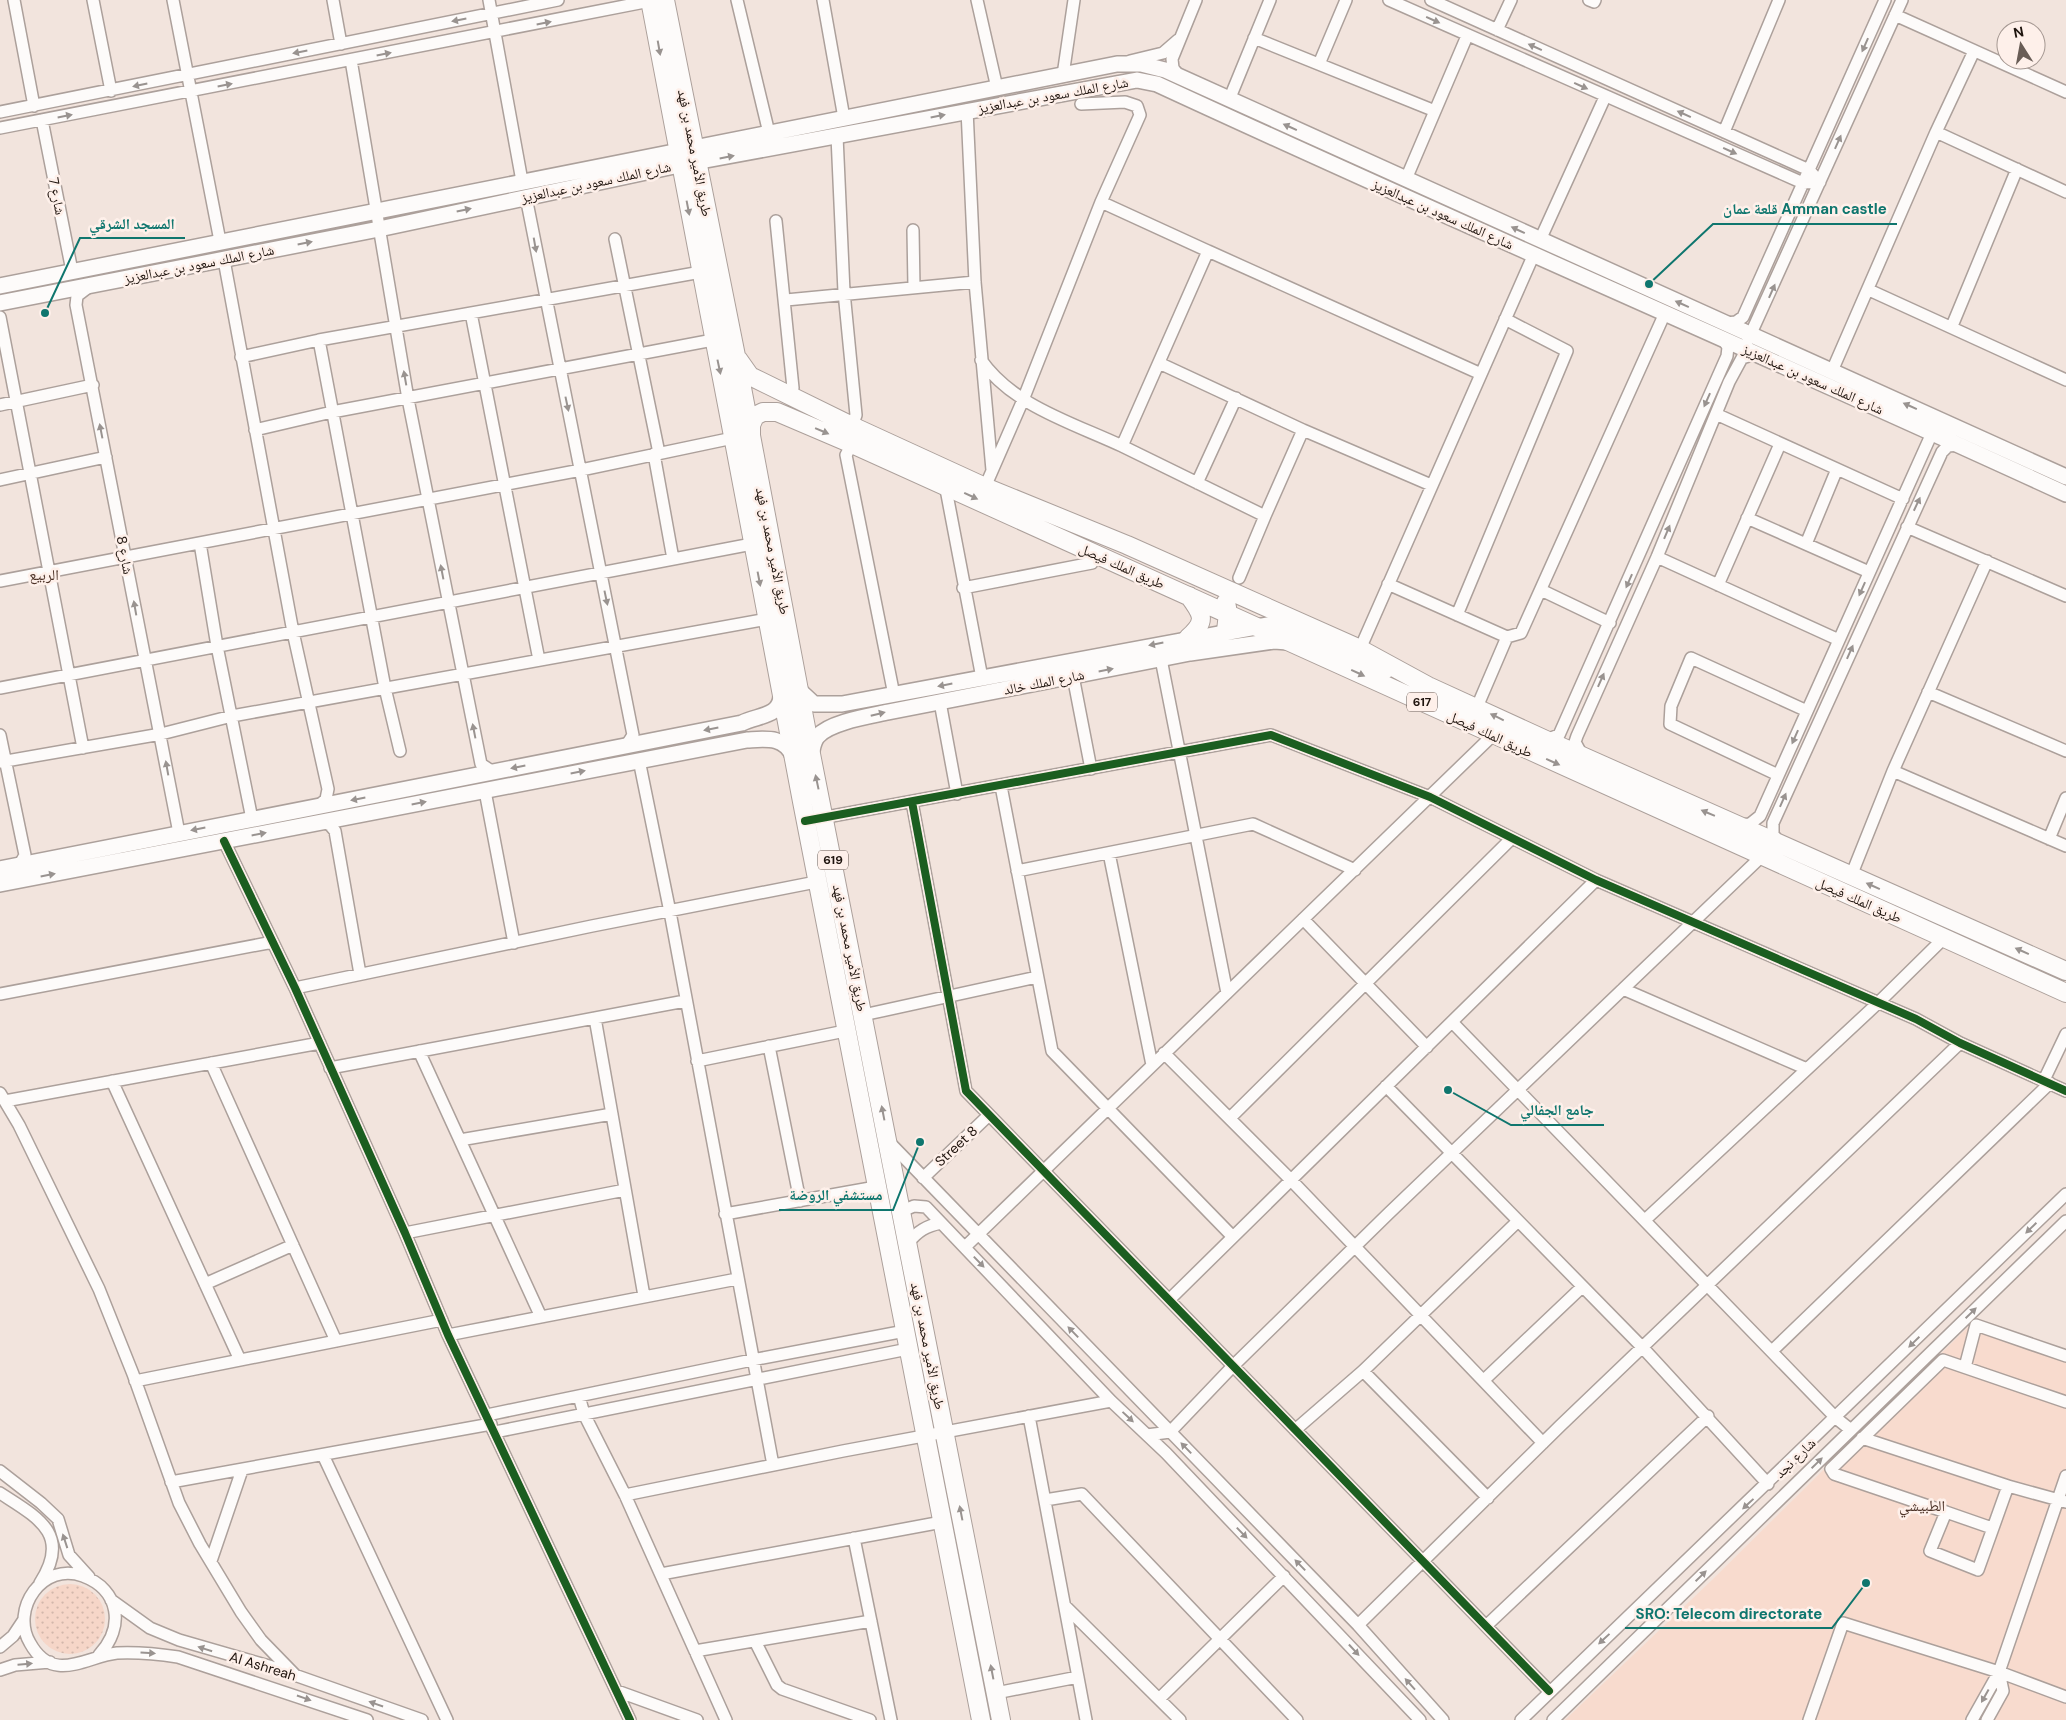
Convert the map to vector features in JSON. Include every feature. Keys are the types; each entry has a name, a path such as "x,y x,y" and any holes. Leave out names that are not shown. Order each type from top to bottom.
{"highway":[{"name":"طريق الأمير محمد بن فهد","path":"655,0 686,156 736,356 811,754 1001,1720"},
{"name":"طريق الأمير محمد بن فهد","path":"686,156 701,272 713,340 816,882 981,1720"},
{"name":"طريق الملك فيصل","path":"736,356 750,376 790,392 852,435 944,484 1493,735 2066,993"},
{"path":"777,412 774,408 773,400 790,392"},
{"path":"751,438 751,425 755,416 763,412 777,412"},
{"name":"طريق الملك فيصل","path":"777,412 988,479 1049,514 1127,545 1360,649 1428,686 1582,757 2066,971"},
{"path":"1049,514 1129,556 1219,596 1226,604 1228,613 1226,631"},
{"path":"1188,638 1200,626 1202,619 1200,610 1189,596"}],"main road":[{"name":"شارع الملك سعود بن عبدالعزيز","path":"0,303 379,229 526,197 769,133 1117,64 1152,66 1179,76 1406,180 1672,316 2066,494"},
{"name":"شارع الملك سعود بن عبدالعزيز","path":"0,286 522,181 686,156 837,136 1126,81 1147,81 1158,84 1303,152 1726,323 2066,477"},
{"path":"837,136 837,129 842,126 898,116 943,99"},
{"path":"1303,152 1300,143 1307,142 1353,162 1382,169"},
{"path":"1932,433 1937,428 1944,428 1984,446 2010,452"},
{"name":"شارع الملك خالد","path":"800,691 814,704 842,704 1188,638 1272,624 1286,627 1392,674 1428,686"},
{"path":"1167,658 1191,649 1216,644 1222,640 1226,631"},
{"name":"شارع الملك خالد","path":"811,754 814,742 819,734 844,723 940,702 1167,658 1274,641 1294,643"},
{"path":"742,723 774,712 781,705 782,696"},
{"path":"842,704 832,708 829,716 835,722 844,723"},
{"path":"0,884 224,841 319,814 493,772 752,721 760,726 761,733 747,740"},
{"path":"0,869 252,819 319,814 485,791 747,740 766,739 782,742 790,748 793,756"},
{"path":"84,868 118,854 174,843 179,839 179,833"}],"street":[{"path":"14,0 34,106"},
{"path":"93,0 112,90"},
{"path":"173,0 220,241"},
{"path":"333,0 341,44"},
{"path":"489,0 522,181"},
{"path":"0,112 558,0"},
{"path":"0,128 655,0"},
{"path":"737,0 769,133"},
{"path":"823,0 844,118"},
{"path":"977,0 997,88"},
{"path":"1063,75 1074,0"},
{"path":"1179,76 1172,64 1179,39 1196,0"},
{"path":"1229,100 1270,0"},
{"path":"1320,64 1346,0"},
{"path":"1388,0 1803,183 1820,182"},
{"path":"1432,0 1809,170 1820,182"},
{"path":"1497,30 1511,0"},
{"path":"1589,0 1594,2 1595,0"},
{"path":"1724,132 1779,0"},
{"path":"1726,323 1736,322 1743,317 1885,0"},
{"path":"1388,584 1507,636 1521,633 1672,316 1704,323 1744,340 1749,339 1752,335 1902,0"},
{"path":"1896,15 2066,92"},
{"path":"1406,180 1467,36"},
{"path":"1254,38 1435,111"},
{"path":"1117,64 1163,53 1179,39"},
{"path":"1832,372 1936,132 1974,50"},
{"path":"351,60 408,399 447,602 480,764 493,772"},
{"path":"1360,649 1480,374 1605,97"},
{"path":"988,479 1023,400 1101,202 1140,115 1137,106 1125,102 1081,104"},
{"path":"967,110 975,282 988,479"},
{"name":"شارع 7","path":"42,120 72,271"},
{"path":"1936,132 2066,192"},
{"path":"837,136 844,292 856,415 846,455 894,695"},
{"path":"1952,326 2017,169"},
{"path":"526,197 633,735 626,746"},
{"path":"1101,202 1480,374"},
{"path":"776,221 786,300 790,392"},
{"path":"913,230 914,287"},
{"path":"615,239 638,354 673,559"},
{"path":"1122,446 1208,251"},
{"path":"224,260 293,632 307,702 328,789 326,799 319,814 333,827 336,836 360,974"},
{"path":"241,357 319,340 396,328 701,272"},
{"path":"786,300 844,292 975,282"},
{"name":"شارع 8","path":"93,285 77,296 76,305 179,833"},
{"path":"1869,290 1952,326 2066,380"},
{"path":"471,313 539,660"},
{"path":"0,317 67,674 83,748"},
{"path":"1457,615 1567,351 1505,319"},
{"path":"1546,740 1559,735 1610,623 1728,352 1723,339"},
{"path":"319,340 386,688 400,751"},
{"path":"255,430 332,412 713,340"},
{"path":"1582,757 1575,742 1588,709 1657,556 1729,382 1742,358 1755,354"},
{"path":"981,360 997,381 1023,400 1265,516"},
{"path":"1159,363 1303,430 1432,485"},
{"path":"1718,376 1729,382"},
{"path":"0,405 92,385"},
{"path":"1197,483 1236,398"},
{"path":"1716,414 1903,499"},
{"path":"1239,578 1303,430"},
{"path":"1739,826 1750,824 1760,816 1932,433"},
{"path":"0,581 581,470 733,438"},
{"path":"1718,585 1780,444"},
{"path":"1780,844 1773,834 1773,823 1942,452 1948,446 1960,445"},
{"path":"0,480 106,457"},
{"path":"1806,544 1837,469"},
{"path":"944,484 982,678"},
{"path":"1747,518 1869,572"},
{"path":"1907,527 2066,596"},
{"path":"200,543 217,646 252,819"},
{"path":"0,688 752,544"},
{"path":"963,588 1092,563 1097,555"},
{"path":"1657,556 1839,640"},
{"path":"1851,876 1893,771 1987,561"},
{"path":"1541,590 1610,623"},
{"path":"3,762 161,734 232,716 767,618"},
{"path":"1477,707 1507,636"},
{"path":"1167,658 1181,753 1227,993"},
{"path":"1778,775 1670,724 1670,706 1691,658 1807,711"},
{"path":"1073,676 1090,769"},
{"path":"1928,692 2066,752"},
{"path":"940,702 957,794"},
{"path":"1573,702 1588,709"},
{"path":"0,735 3,762 25,855 18,866"},
{"path":"965,1248 977,1234 1493,735"},
{"path":"805,821 1271,736 1430,797 1596,880 1916,1019 1960,1043 2066,1091"},
{"path":"639,760 670,912 696,1061 773,1465"},
{"path":"1893,771 2066,846"},
{"path":"1002,786 1016,871 1052,1051 1106,1109 1233,1237"},
{"path":"485,791 514,943"},
{"path":"2050,839 2066,798"},
{"path":"912,802 966,1091 1549,1691"},
{"path":"1016,871 1253,824 1355,870"},
{"path":"1230,1118 1512,838"},
{"path":"224,841 320,1043 405,1233 448,1335 630,1720"},
{"path":"1109,853 1152,1065"},
{"path":"1147,1435 1170,1432 1233,1366 1355,1246 1762,856"},
{"path":"1169,1300 1596,880"},
{"path":"295,988 592,926 816,882"},
{"path":"1304,919 1427,1046"},
{"path":"1645,1220 1878,1003 1944,938"},
{"path":"0,994 273,942"},
{"path":"863,1015 1038,977"},
{"path":"1623,989 1807,1069"},
{"path":"330,1068 686,1001"},
{"path":"595,1018 644,1296"},
{"path":"1452,1022 1836,1418 1851,1430"},
{"path":"696,1061 845,1031"},
{"path":"1772,1351 2047,1082 2066,1034"},
{"path":"296,1676 262,1640 241,1612 179,1503 135,1381 99,1289 19,1125 2,1097 112,1081 320,1043"},
{"path":"1358,1625 1544,1443 1960,1043"},
{"path":"769,1046 800,1201"},
{"path":"419,1051 541,1317"},
{"path":"1164,1053 1292,1180 1544,1443"},
{"path":"211,1063 336,1341"},
{"path":"112,1081 240,1360"},
{"path":"1386,1086 1643,1348 1708,1416 1768,1484"},
{"path":"460,1140 612,1114"},
{"name":"Street 8","path":"923,1178 989,1115"},
{"path":"888,1141 1358,1625 1443,1720"},
{"path":"725,1214 876,1187"},
{"path":"405,1233 625,1190"},
{"name":"شارع نجد","path":"1521,1720 1549,1691 1768,1484 2066,1194"},
{"path":"902,1211 914,1206 926,1207 1111,1401 1147,1435 1284,1576 1420,1720"},
{"name":"شارع نجد","path":"1553,1720 2066,1221"},
{"path":"1295,1430 1363,1371 1518,1222"},
{"path":"908,1243 916,1233 926,1226 941,1223"},
{"path":"205,1284 293,1245"},
{"path":"448,1335 737,1279"},
{"path":"1484,1380 1582,1287"},
{"path":"135,1381 442,1320"},
{"path":"1965,1367 1976,1324 2066,1356"},
{"path":"491,1424 579,1396 752,1360 905,1332"},
{"path":"171,1482 491,1424 584,1414 908,1349"},
{"path":"1992,1528 1834,1474 1831,1469 1943,1360 2066,1402"},
{"path":"1363,1371 1488,1498"},
{"path":"579,1396 584,1414 625,1495 726,1720"},
{"path":"625,1495 1111,1401"},
{"path":"1029,1416 1086,1720"},
{"path":"1486,1626 1708,1416"},
{"path":"1862,1438 2008,1486 2062,1500"},
{"path":"324,1455 447,1720"},
{"path":"211,1561 242,1470"},
{"path":"0,1471 41,1502 58,1519 69,1554 92,1580 104,1589 111,1600 116,1622 114,1632 107,1647 100,1655 88,1662 74,1666 50,1662 15,1665 0,1670"},
{"path":"1972,1720 1999,1672 2062,1500 2066,1476"},
{"path":"1946,1512 1930,1551 1978,1570 2008,1486"},
{"path":"0,1492 40,1520 50,1534 51,1559 48,1571 26,1604 23,1621 13,1636 0,1647"},
{"path":"1045,1500 1082,1494 1297,1720"},
{"path":"0,1507 10,1500"},
{"path":"660,1574 942,1522"},
{"path":"854,1538 891,1720"},
{"path":"37,1587 47,1580 64,1574 79,1575 92,1580"},
{"path":"1158,1698 1284,1576"},
{"name":"Al Ashreah","path":"111,1600 150,1628 172,1637 296,1676 422,1720"},
{"path":"1065,1606 1180,1720"},
{"path":"23,1621 30,1644 38,1654 50,1662"},
{"path":"695,1651 871,1621"},
{"path":"1809,1720 1843,1623 1999,1672 2066,1697"},
{"path":"755,1641 777,1685 782,1689 870,1720"},
{"path":"100,1655 145,1653 178,1657 367,1720"},
{"path":"1987,1720 2003,1691 1999,1672"},
{"path":"996,1693 1078,1677"},
{"path":"616,1691 697,1720"},
{"path":"330,1720 334,1709"}],"shaded area":[{"path":"1976,1319 2066,1350 2066,1720 1565,1720 1712,1580"},
{"path":"70,1584 89,1590 99,1600 105,1619 99,1638 89,1648 70,1654 51,1648 41,1638 35,1619 41,1600 51,1590"}],"cycle path":[{"path":"805,821 1271,735 1430,797 1596,880 1916,1019 1960,1043 2066,1091"},
{"path":"912,802 966,1091 1549,1691"},
{"path":"224,841 295,988 405,1233 448,1335 630,1720"}],"place":[{"name":"قلعة عمان Amman castle","path":"1649,284"},
{"name":"المسجد الشرقي","path":"45,313"},
{"name":"جامع الجفالي","path":"1448,1090"},
{"name":"مستشفي الروضة","path":"920,1142"},
{"name":"SRO: Telecom directorate","path":"1866,1583"}],"district":[{"name":"الربيع","path":"44,575"},
{"name":"الطبيشي","path":"1922,1506"}]}
